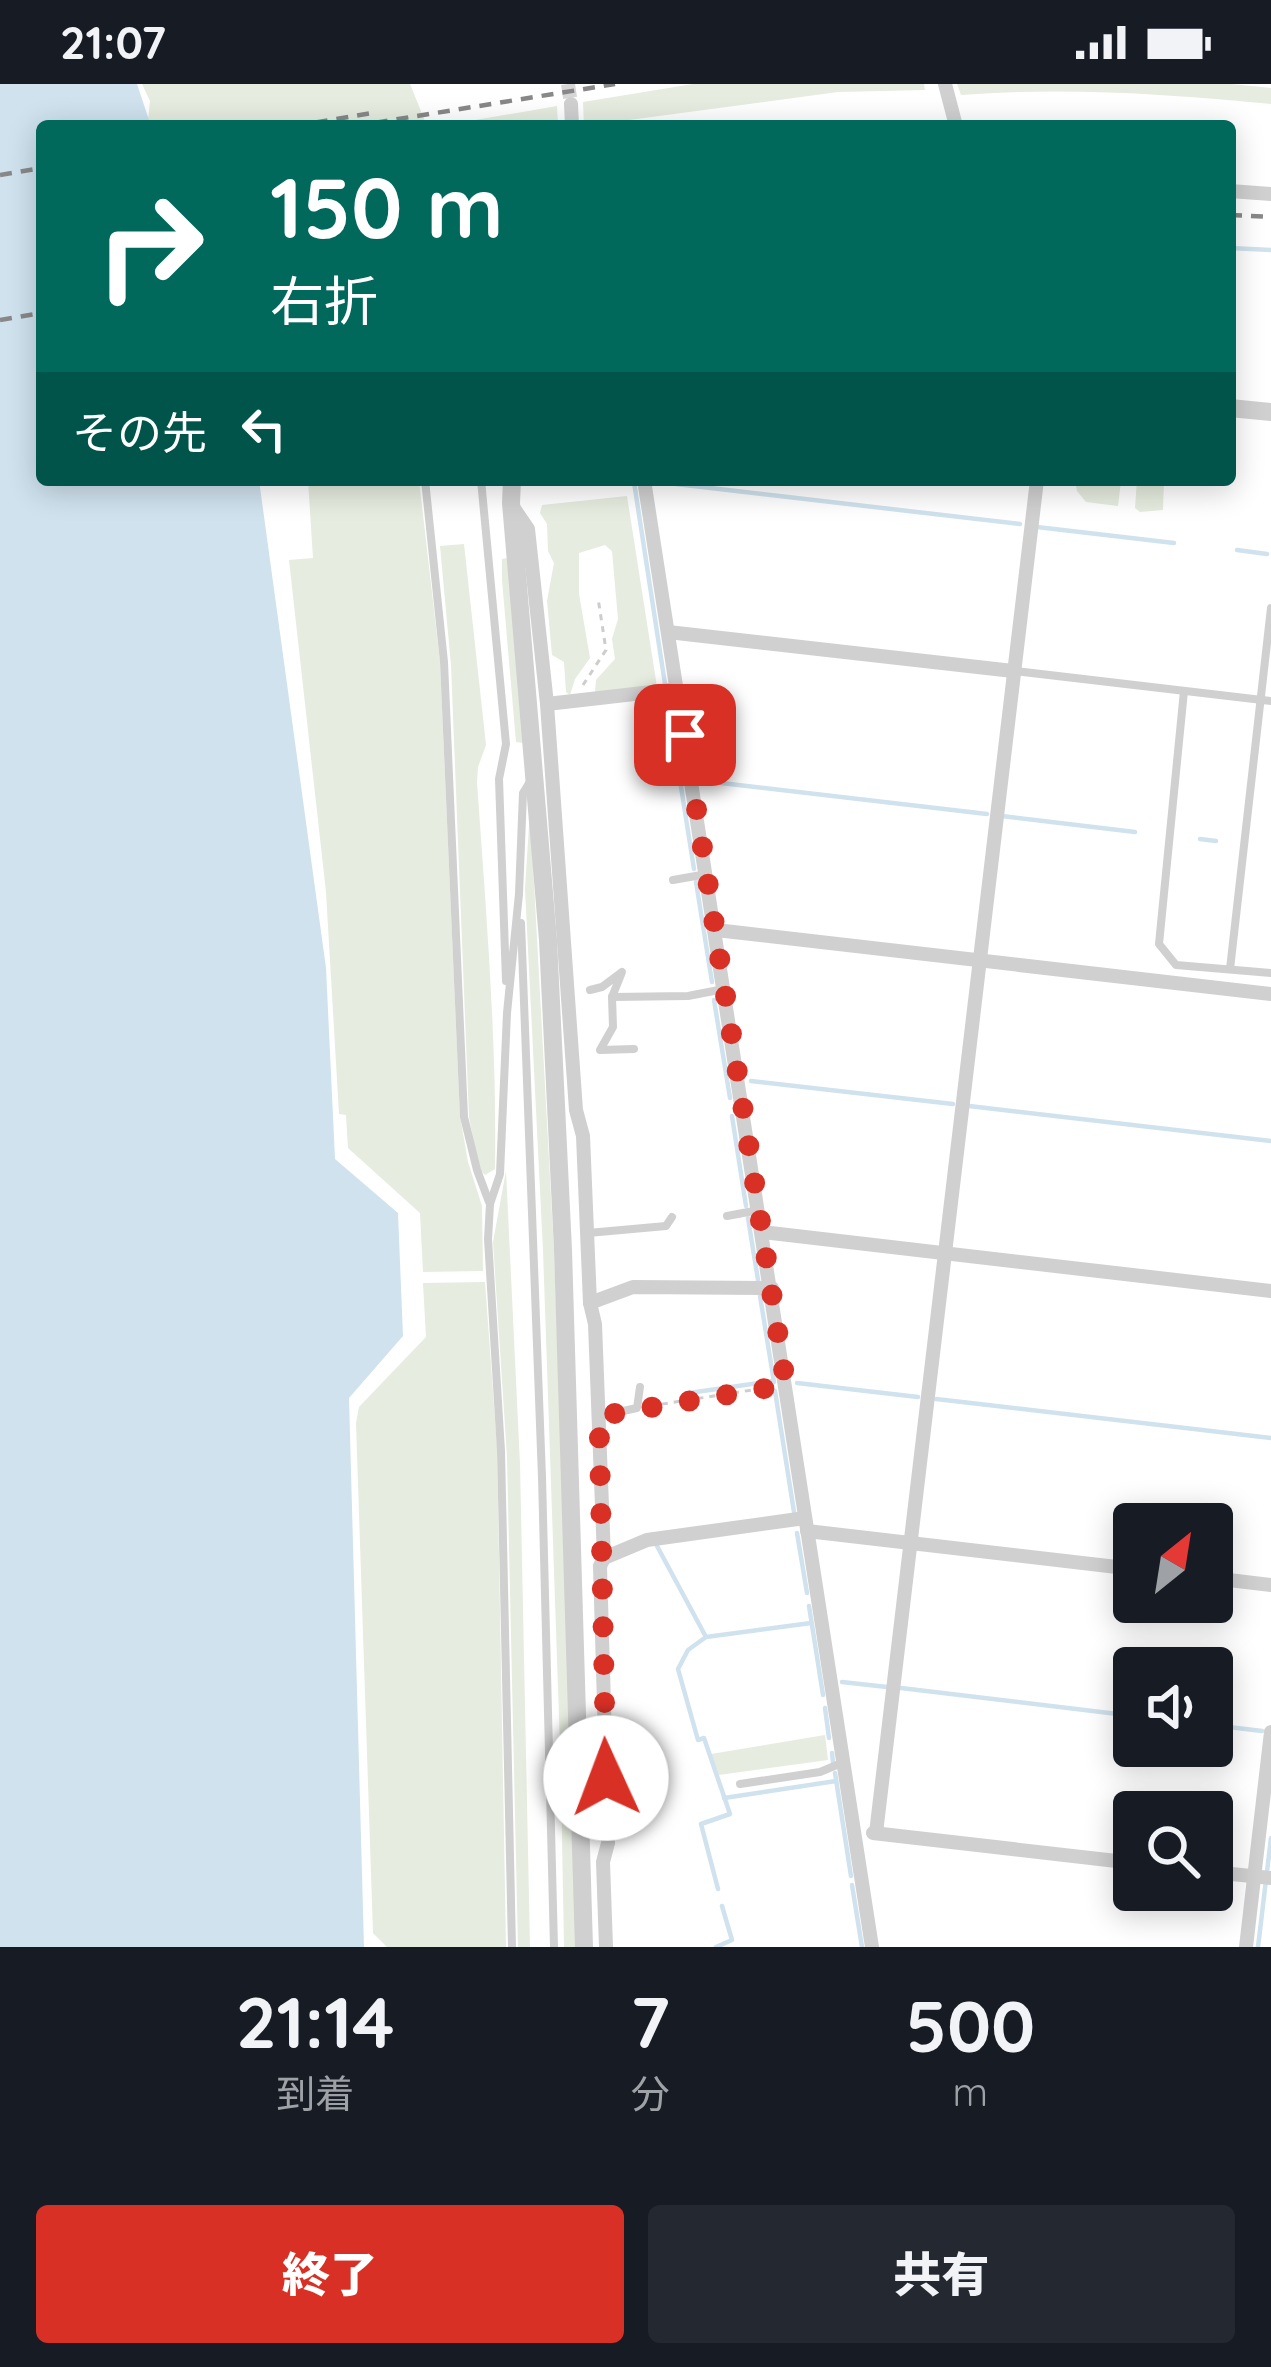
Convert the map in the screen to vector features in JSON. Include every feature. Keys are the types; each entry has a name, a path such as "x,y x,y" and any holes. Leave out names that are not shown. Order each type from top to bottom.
{"street":[{"path":"945,84 954,120"},
{"path":"571,104 572,120"},
{"path":"1236,191 1271,194"},
{"path":"1236,409 1271,412"},
{"path":"512,486 535,773 563,1250 584,1947"},
{"path":"645,486 872,1947"},
{"path":"877,1833 1036,486"},
{"path":"511,502 528,529 547,704 590,1303 596,1324 604,1558 600,1566 608,1844 603,1862 606,1947"},
{"path":"668,632 1013,671"},
{"path":"547,704 678,689"},
{"path":"716,930 1271,994"},
{"path":"762,1232 1271,1291"},
{"path":"590,1303 633,1287 772,1288"},
{"path":"604,1558 647,1540 806,1524 910,1543 1113,1567"},
{"path":"1233,1580 1271,1585"},
{"path":"1246,1947 1262,1877 1271,1732"},
{"path":"856,1837 877,1833 1113,1860"}],"lane":[{"path":"426,486 444,662 464,1117 490,1204"},
{"path":"482,486 506,744 499,779 507,1013"},
{"path":"1231,969 1271,608"},
{"path":"1013,671 1271,701"},
{"path":"1184,691 1159,944 1176,965 1271,973"},
{"path":"512,1947 503,1519 488,1239 490,1204 500,1174 524,793 535,773"},
{"path":"673,880 707,874"},
{"path":"519,894 554,1947"},
{"path":"590,990 622,972 612,997 613,1027 600,1050 634,1049"},
{"path":"612,997 688,996 725,988"},
{"path":"727,1216 759,1210"},
{"path":"587,1233 666,1226 672,1217"},
{"path":"599,1416 637,1408 640,1387"},
{"path":"740,1784 820,1772 845,1762"}],"path":[{"path":"585,699 584,680 606,650 598,598"},
{"path":"637,1408 786,1385"}],"shaded area":[{"path":"142,84 410,84 425,120 148,120 150,101"},
{"path":"693,84 924,84 925,90 838,92 629,120 584,120 583,102"},
{"path":"957,84 1231,84 1271,88 1271,104 1116,93 961,95"},
{"path":"557,106 558,120 475,120"},
{"path":"308,486 420,486 440,662 460,1116 482,1206 483,1271 423,1272 420,1213 348,1148 346,1115 339,1114 326,892 289,560 313,558"},
{"path":"1076,486 1120,486 1118,506 1086,502"},
{"path":"1137,486 1164,486 1163,510 1140,512 1135,508"},
{"path":"627,496 657,687 595,692 596,680 615,659 612,639 618,619 612,551 605,545 579,553 579,594 590,658 570,695 564,662 552,655 547,601 554,563 542,505"},
{"path":"464,544 486,745 477,782 490,976 495,1169 485,1175 479,1169 469,1117 451,665 440,546"},
{"path":"507,558 524,743 516,742 502,580 502,559"},
{"path":"530,810 554,1251 573,1775 561,1775 525,889"},
{"path":"506,1171 520,1464 530,1947 518,1947 507,1457 493,1242"},
{"path":"485,1282 497,1447 506,1947 387,1947 373,1933 356,1423 359,1407 426,1337 423,1283"},
{"path":"825,1735 828,1760 719,1775 711,1754"},
{"path":"561,1781 572,1781 576,1947 564,1947"}],"water":[{"path":"0,84 137,84 149,120 36,120 36,486 260,486 326,968 335,1159 398,1213 403,1336 349,1398 364,1947 0,1947"}],"waterway":[{"path":"1236,248 1271,250"},
{"path":"635,486 665,684"},
{"path":"693,486 1020,524"},
{"path":"1037,527 1174,543"},
{"path":"1237,550 1267,554"},
{"path":"667,698 694,869"},
{"path":"704,781 987,814"},
{"path":"1002,816 1135,832"},
{"path":"1200,839 1216,841"},
{"path":"696,882 712,982"},
{"path":"714,1000 730,1098"},
{"path":"751,1081 953,1104"},
{"path":"969,1106 1271,1141"},
{"path":"732,1116 746,1206"},
{"path":"748,1218 758,1280"},
{"path":"760,1296 774,1382"},
{"path":"689,1393 773,1381"},
{"path":"797,1383 918,1397"},
{"path":"775,1391 794,1512"},
{"path":"936,1399 1271,1438"},
{"path":"797,1533 807,1593"},
{"path":"657,1546 706,1637 811,1623"},
{"path":"809,1606 823,1695"},
{"path":"706,1637 688,1650 678,1669 698,1740 704,1738 730,1814 701,1824 718,1889"},
{"path":"842,1682 887,1687"},
{"path":"901,1688 1113,1713"},
{"path":"825,1708 829,1738"},
{"path":"1233,1728 1262,1731"},
{"path":"832,1753 833,1762"},
{"path":"835,1773 851,1876"},
{"path":"724,1798 836,1781"},
{"path":"1258,1947 1271,1838"},
{"path":"852,1885 862,1947"},
{"path":"716,1947 732,1940 722,1906"}],"tunnel":[{"path":"568,84 571,104"}],"railway":[{"path":"392,120 615,84"},
{"path":"331,120 372,113"},
{"path":"0,175 36,169"},
{"path":"1236,215 1271,217"},
{"path":"0,320 36,314"}],"route":[{"path":"606,1778 599,1416 786,1385 685,735"}]}
